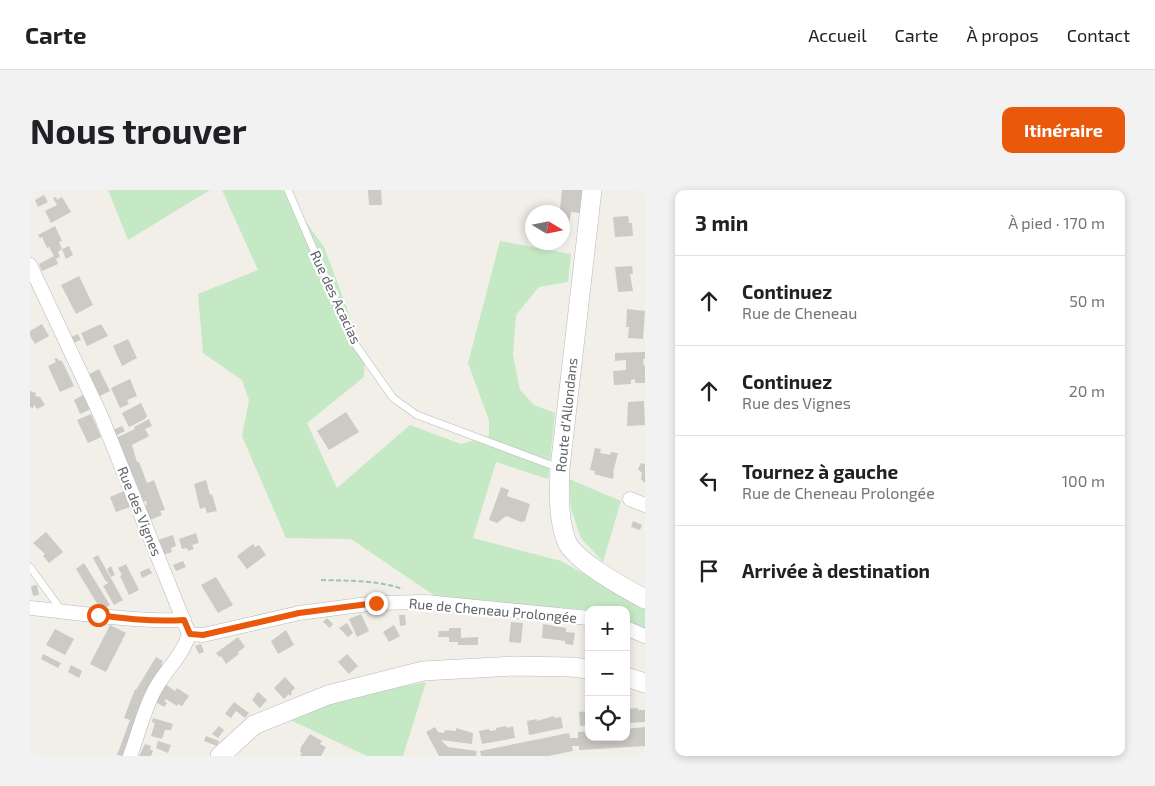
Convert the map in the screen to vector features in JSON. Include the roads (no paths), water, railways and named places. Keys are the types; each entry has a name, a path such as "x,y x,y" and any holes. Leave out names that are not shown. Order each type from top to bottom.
{"main road":[{"name":"Route d'Allondans","path":"592,190 560,468 560,510 567,542 589,566 645,599"},
{"path":"220,756 254,725 328,695 423,671 513,666 571,666 585,668"},
{"path":"630,678 645,683"}],"street":[{"name":"Rue des Vignes","path":"30,265 102,416 190,634"},
{"path":"630,499 645,505"},
{"name":"Rue de Cheneau Prolongée","path":"190,634 203,635 299,613 376,603 426,602 584,618"},
{"path":"30,608 128,619 184,620"},
{"path":"630,630 645,636"},
{"path":"130,756 152,695 162,677 186,646 190,634"}],"lane":[{"name":"Rue des Acacias","path":"288,190 353,341 393,398 417,415 560,468"},
{"path":"30,567 62,611"}]}
